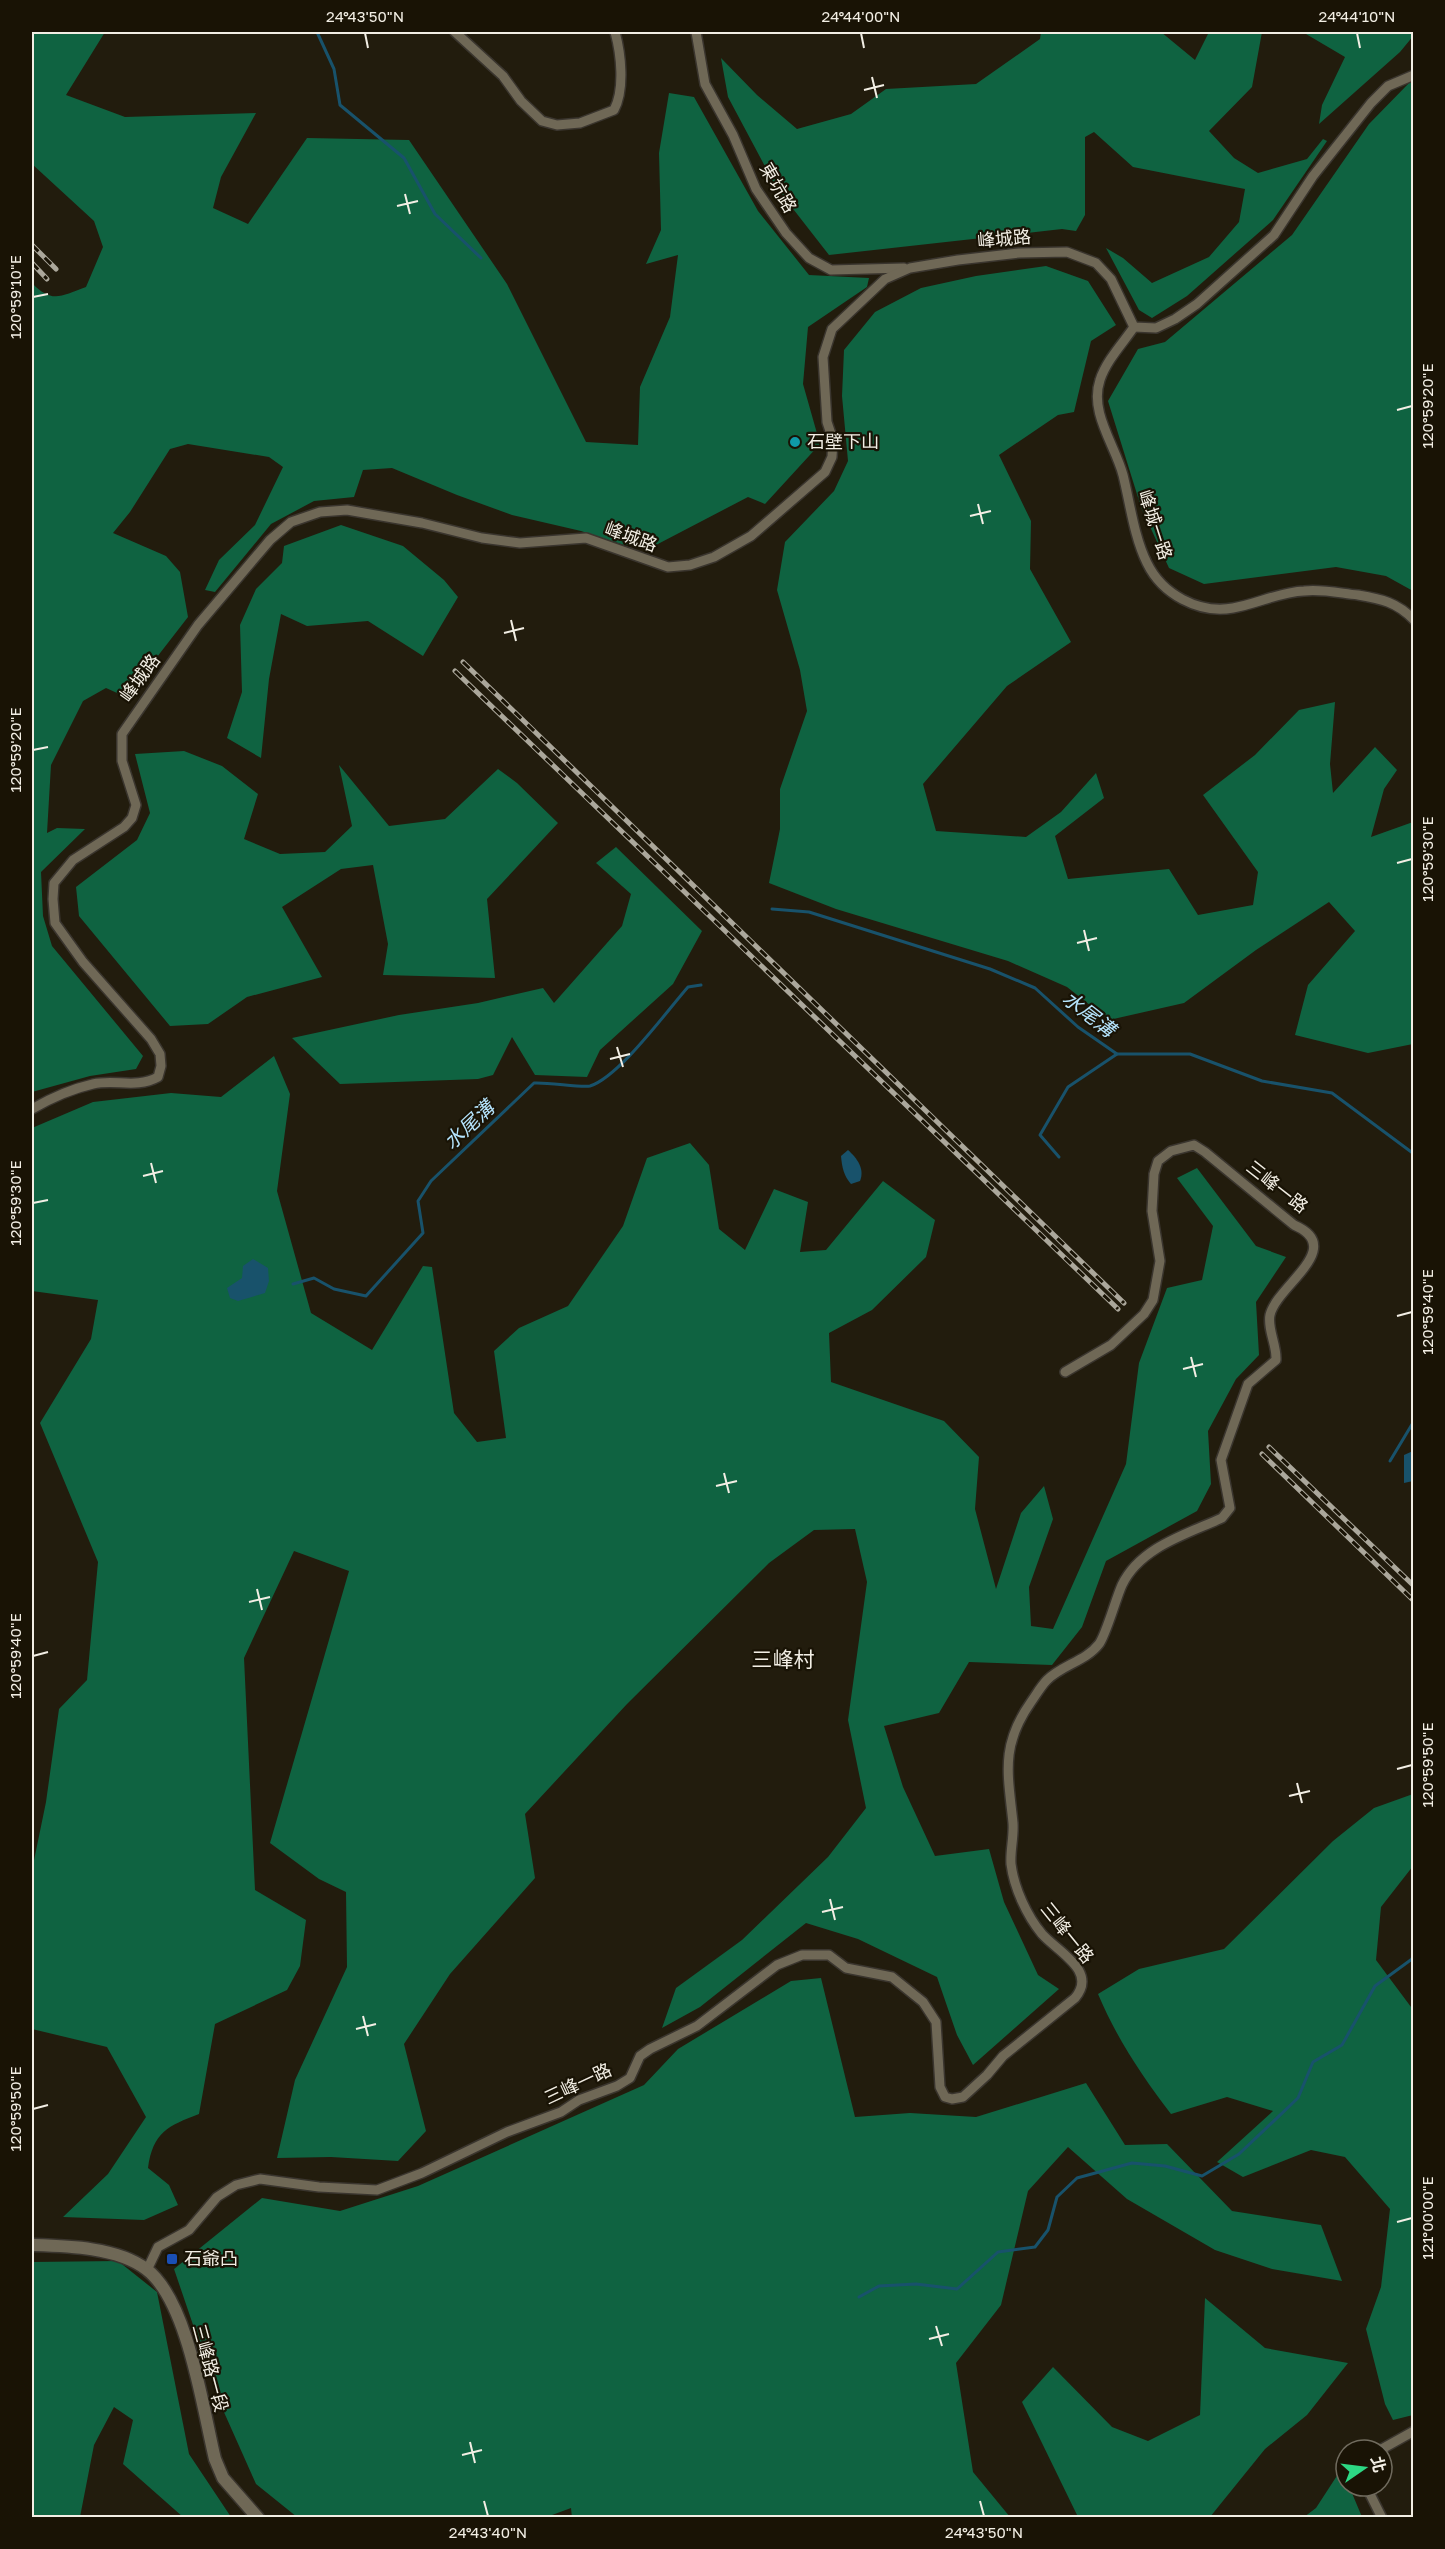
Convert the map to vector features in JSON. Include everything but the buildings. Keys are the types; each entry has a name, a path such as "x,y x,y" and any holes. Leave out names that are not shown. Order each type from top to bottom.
{"street":[{"path":"455,32 503,76 521,101 542,121 557,125 580,123 614,110 619,102 619,47 615,32"},
{"name":"東坑路","path":"696,32 705,84 733,135 756,189 786,233 809,258 831,270 910,268"},
{"path":"1134,327 1156,328 1175,319 1197,304 1274,235 1286,221 1313,176 1371,103 1388,86 1413,75"},
{"name":"峰城路","path":"32,1109 52,1097 93,1084 146,1083 158,1077 161,1066 160,1054 151,1039 83,962 55,923 52,899 54,883 73,860 124,827 132,818 136,805 122,760 122,734 198,625 270,540 291,522 320,512 347,510 482,538 520,543 586,538 668,567 690,565 714,557 751,536 825,472 832,457 833,440 826,422 823,357 832,329 885,279 910,268 1019,253 1067,252 1095,262 1111,279 1134,327"},
{"name":"峰城一路","path":"1134,327 1100,379 1096,397 1098,411 1120,464 1146,562 1157,579 1175,597 1197,605 1231,609 1302,591 1328,591 1382,598 1402,608 1413,620"},
{"name":"三峰一路","path":"147,2270 158,2247 189,2230 218,2197 236,2186 260,2179 319,2187 377,2190 422,2173 507,2132 561,2112 579,2100 617,2086 630,2078 640,2056 697,2026 777,1965 802,1955 829,1955 846,1968 892,1977 923,2002 936,2022 940,2087 945,2097 952,2099 963,2097 1004,2056 1075,1998 1081,1991 1083,1978 1078,1967 1042,1935 1027,1911 1017,1887 1011,1864 1013,1825 1007,1769 1009,1745 1017,1722 1047,1679 1090,1653 1101,1642 1124,1582 1135,1564 1149,1552 1222,1518 1230,1508 1221,1460 1248,1384 1276,1360 1277,1348 1269,1318 1274,1303 1306,1268 1312,1255 1314,1242 1307,1231 1294,1225 1240,1178 1194,1145 1182,1146 1171,1151 1158,1161 1154,1174 1152,1211 1160,1262 1153,1300 1144,1314 1111,1345 1065,1372"},
{"name":"三峰路一段","path":"32,2245 86,2248 117,2256 147,2270 161,2284 184,2330 215,2459 223,2478 258,2517"},
{"path":"1394,2442 1413,2431"},
{"path":"1372,2498 1382,2517"}],"green space":[{"path":"32,32 105,32 66,95 125,117 256,113 221,177 213,208 248,224 307,138 409,140 507,284 586,442 638,445 640,387 670,317 678,255 646,264 661,230 659,153 669,93 694,97 758,211 809,275 869,278 867,287 808,327 803,384 820,444 765,504 748,497 656,545 624,545 581,531 512,515 392,468 363,470 354,497 314,501 271,524 215,592 205,590 219,560 255,525 283,467 269,457 188,444 170,449 130,512 113,533 166,556 180,572 188,617 126,697 106,688 83,701 51,765 47,833 57,828 85,829 41,872 43,916 52,946 143,1056 136,1069 90,1076 32,1092 32,283 39,290 51,296 63,295 86,287 103,247 94,221 32,164"},
{"path":"1041,32 1161,32 1195,60 1209,32 1262,32 1252,87 1209,131 1234,158 1258,173 1307,159 1323,139 1327,141 1273,220 1187,296 1152,318 1139,310 1106,248 1123,258 1152,283 1209,257 1239,222 1245,189 1133,167 1094,132 1085,137 1085,215 1076,231 1062,229 829,255 776,187 728,97 721,58 757,95 797,129 851,114 886,89 976,84 1040,39"},
{"path":"1306,32 1352,34 1355,32 1413,32 1414,35 1400,52 1319,124 1322,105 1345,57"},
{"path":"1410,82 1414,83 1413,591 1386,576 1336,567 1204,584 1169,568 1141,507 1108,401 1138,349 1165,342 1292,235 1369,124"},
{"path":"1046,266 1088,281 1116,325 1091,341 1074,412 1058,415 999,455 1031,521 1030,569 1071,642 1007,686 923,784 936,831 1026,837 1061,812 1096,773 1104,798 1055,836 1068,879 1169,869 1198,915 1253,905 1258,872 1203,795 1255,755 1299,710 1335,702 1330,764 1333,793 1375,747 1397,770 1384,789 1371,837 1413,822 1413,1044 1368,1053 1295,1035 1308,985 1355,931 1329,902 1256,950 1184,1003 1109,1020 1067,987 1008,961 836,909 769,883 780,829 780,789 807,711 800,670 777,590 785,542 834,491 848,461 842,396 844,350 875,312 921,288 976,276"},
{"path":"341,525 403,546 444,580 458,597 423,656 368,621 307,626 281,614 269,679 261,758 227,738 242,692 240,625 256,589 282,563 284,546"},
{"path":"184,751 222,766 258,794 244,839 280,854 325,852 352,826 339,765 389,826 445,819 498,769 517,783 558,823 487,899 495,978 383,975 388,944 373,865 341,869 282,907 322,977 247,997 208,1024 170,1026 79,916 76,887 137,840 150,813 135,754"},
{"path":"616,847 702,931 673,984 600,1050 587,1077 535,1075 512,1037 493,1075 478,1079 340,1084 292,1038 399,1015 478,1003 543,988 554,1003 622,926 631,894 596,863"},
{"path":"274,1056 290,1094 277,1191 311,1313 372,1350 423,1266 432,1267 454,1413 477,1442 506,1438 494,1351 519,1328 568,1306 623,1226 647,1158 690,1143 709,1165 719,1229 745,1250 774,1189 808,1202 800,1252 826,1250 883,1181 935,1220 926,1257 872,1310 829,1333 831,1382 944,1421 979,1457 975,1509 996,1589 1021,1513 1044,1486 1053,1519 1029,1587 1031,1626 1053,1629 1126,1464 1139,1363 1167,1288 1202,1280 1213,1226 1177,1178 1197,1168 1256,1246 1286,1257 1256,1302 1259,1355 1236,1379 1208,1431 1211,1484 1197,1511 1106,1561 1082,1627 1052,1665 969,1662 939,1713 884,1726 903,1787 935,1856 989,1849 1004,1902 1038,1975 1059,1989 973,2065 957,2035 937,1977 858,1939 806,1923 700,2007 662,2028 676,1988 742,1940 828,1857 866,1808 848,1720 867,1582 855,1529 814,1530 769,1563 627,1704 525,1814 535,1878 450,1974 404,2044 426,2131 398,2161 331,2157 277,2158 295,2080 347,1967 346,1892 319,1879 270,1843 349,1571 294,1551 244,1658 255,1890 306,1920 300,1966 287,1990 215,2024 199,2114 179,2122 164,2132 158,2138 150,2156 148,2168 169,2185 178,2205 144,2220 63,2217 108,2174 146,2117 107,2047 32,2029 32,1870 46,1802 59,1709 87,1680 98,1562 40,1423 91,1339 98,1300 32,1291 32,1128 93,1102 171,1093 221,1097"},
{"path":"1413,1794 1413,1866 1381,1907 1376,1960 1414,2011 1413,2415 1393,2420 1385,2404 1366,2329 1381,2287 1390,2209 1345,2157 1311,2150 1243,2177 1217,2162 1273,2111 1227,2097 1171,2114 1131,2057 1098,1994 1139,1969 1224,1949 1333,1841 1374,1808"},
{"path":"821,1978 855,2117 910,2113 976,2117 1086,2083 1125,2145 1167,2144 1232,2211 1321,2225 1342,2281 1272,2269 1215,2250 1127,2199 1068,2147 1028,2191 1001,2305 956,2363 973,2472 1010,2517 572,2518 571,2508 544,2518 297,2517 256,2484 219,2401 174,2269 262,2198 340,2211 418,2186 644,2085 678,2049 791,1981"},
{"path":"118,2261 157,2292 189,2454 231,2517 183,2517 123,2464 133,2420 114,2407 94,2445 80,2517 32,2517 32,2262"},
{"path":"1205,2298 1265,2348 1348,2363 1307,2415 1265,2449 1210,2517 1078,2517 1022,2402 1053,2367 1112,2427 1148,2441 1200,2415"},
{"path":"1334,2480 1334,2498 1354,2498 1362,2517 1304,2517 1316,2508"}],"water":[{"path":"848,1150 857,1160 862,1172 860,1181 851,1184 844,1172 841,1156"},
{"path":"253,1259 268,1268 269,1281 265,1293 238,1301 230,1298 227,1288 242,1278 243,1266"},
{"path":"1413,1451 1413,1481 1404,1483 1404,1455"}],"waterway":[{"path":"317,32 334,69 340,105 404,158 435,214 481,258"},
{"name":"水尾溝","path":"772,909 809,912 990,969 1035,988 1078,1027 1117,1054 1190,1054 1262,1081 1332,1093 1414,1154"},
{"name":"水尾溝","path":"293,1284 314,1278 334,1289 366,1296 423,1233 418,1201 431,1181 534,1083 590,1086 602,1080 628,1057 688,987 701,985"},
{"path":"1059,1157 1040,1135 1068,1087 1117,1054"},
{"path":"1390,1461 1414,1421"},
{"path":"859,2297 879,2286 916,2284 957,2289 998,2252 1035,2247 1048,2230 1057,2197 1077,2178 1132,2163 1165,2166 1202,2176 1239,2154 1298,2098 1313,2062 1342,2045 1375,1986 1412,1959 1414,1952"}],"railway":[{"path":"32,245 56,269"},
{"path":"32,263 47,279"},
{"path":"463,662 1124,1303"},
{"path":"455,671 1118,1309"},
{"path":"1269,1447 1414,1586"},
{"path":"1262,1454 1414,1601"}],"place":[{"name":"石壁下山","path":"795,442"},
{"name":"石爺凸","path":"172,2259"}],"district":[{"name":"三峰村","path":"783,1660"}]}
